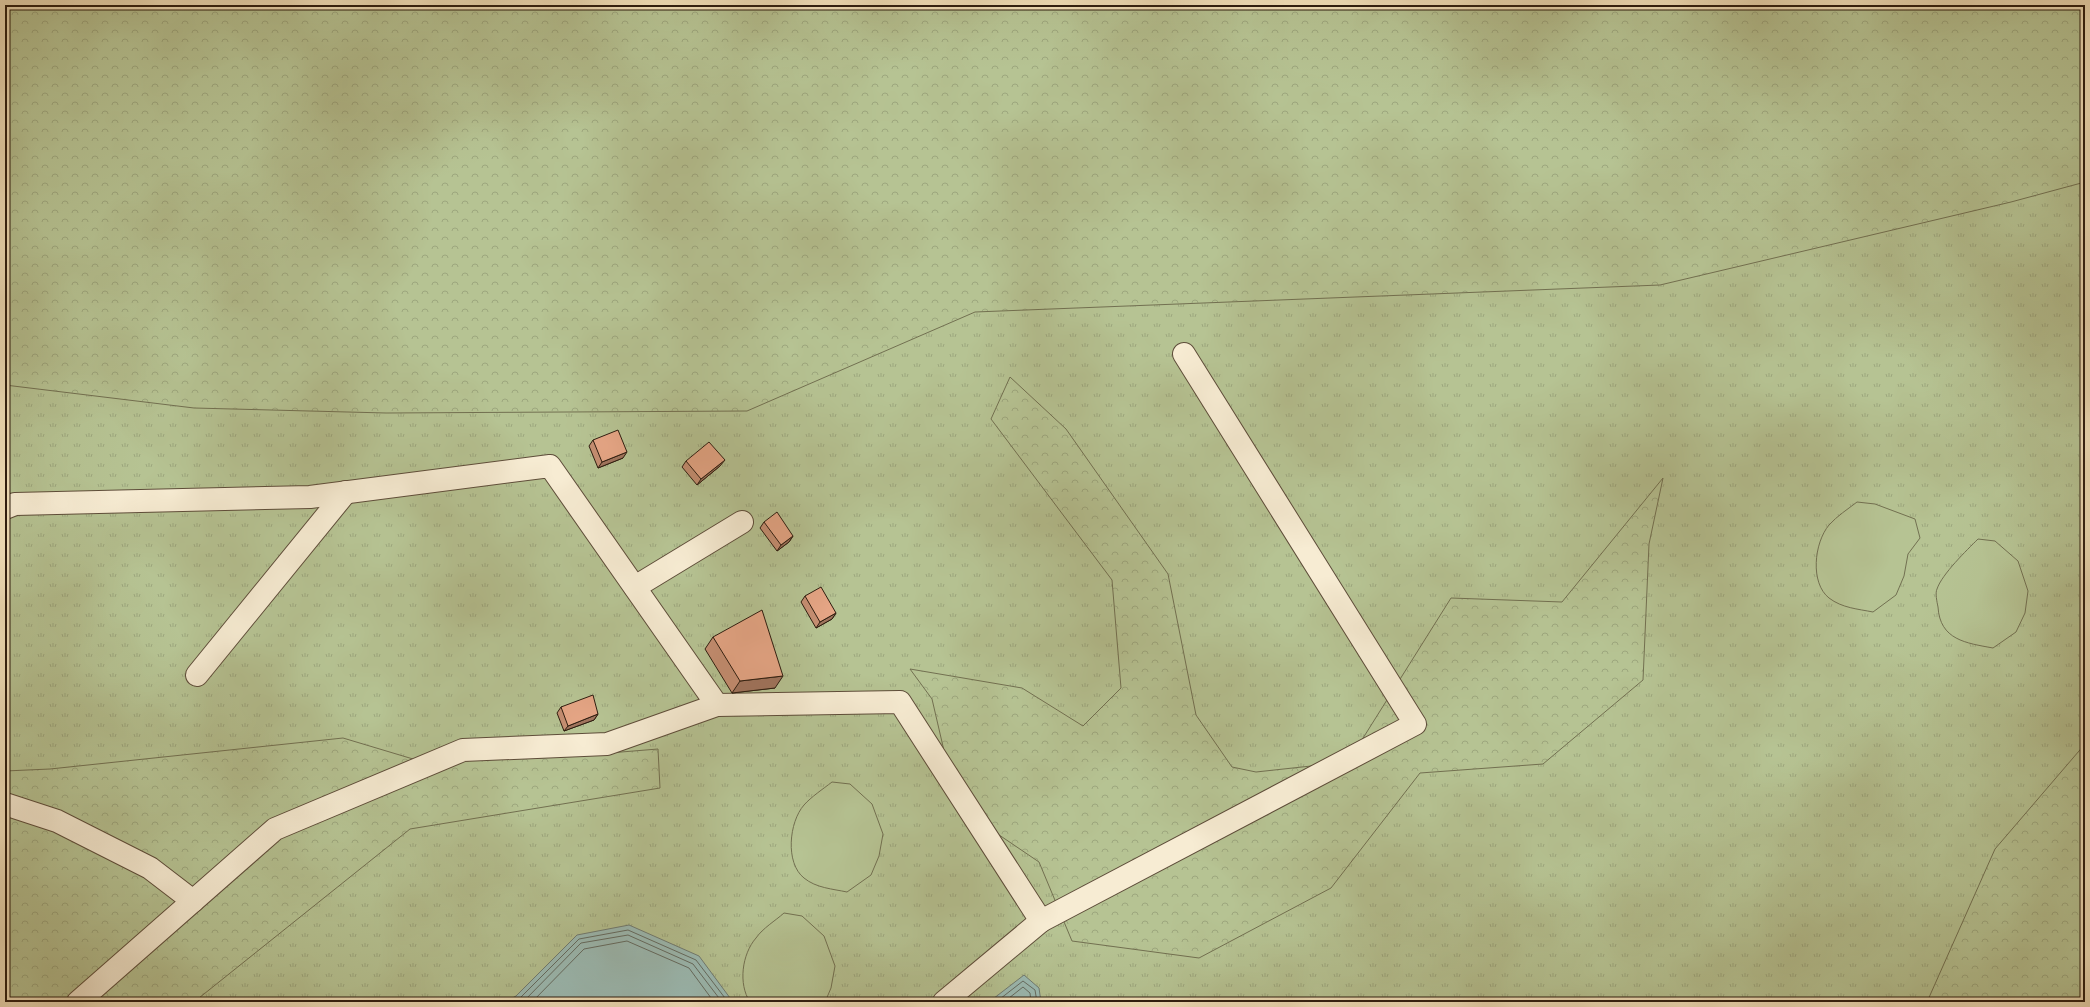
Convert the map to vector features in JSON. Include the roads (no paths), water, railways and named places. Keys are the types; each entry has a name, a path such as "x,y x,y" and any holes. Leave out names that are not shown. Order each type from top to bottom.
{"lane":[{"path":"944,1002 1041,921 1415,724 1184,354"},
{"path":"5,508 15,504 310,497 550,466 717,705"},
{"path":"197,675 346,492"},
{"path":"635,587 742,522"},
{"path":"78,1002 275,829 463,750 607,744 717,705 900,702 1041,921"},
{"path":"5,804 57,821 150,868 193,901"}],"water":[{"path":"629,925 699,956 733,1002 505,1002 516,996 577,935"},
{"path":"1024,975 1039,988 1041,1002 989,1002"}]}
